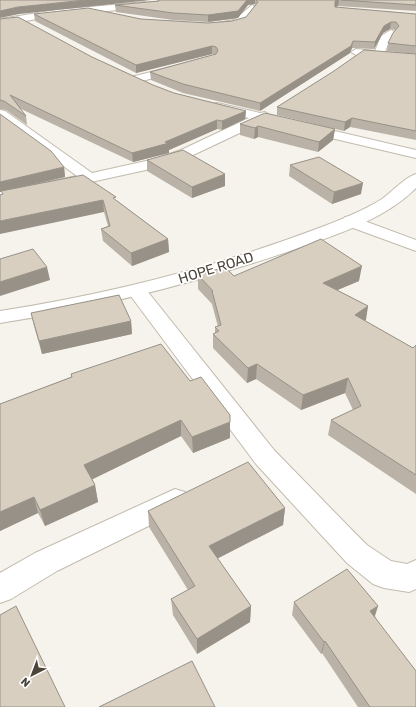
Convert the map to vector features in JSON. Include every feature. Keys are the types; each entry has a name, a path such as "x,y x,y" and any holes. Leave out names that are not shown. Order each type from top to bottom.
{"street":[{"path":"0,22 19,18 88,10 156,4"},
{"path":"208,26 232,24 242,21 252,8"},
{"path":"88,10 115,17"},
{"path":"19,18 40,30"},
{"path":"379,54 385,38 391,33"},
{"path":"353,58 379,54 416,58"},
{"path":"135,79 192,64"},
{"path":"122,72 150,86"},
{"path":"202,103 416,154"},
{"path":"0,197 159,163 186,153 262,118 275,109"},
{"path":"0,114 31,134 89,178"},
{"name":"HOPE ROAD","path":"0,317 83,303 137,291 294,244 351,221 401,193 416,179"},
{"path":"351,221 416,246"},
{"path":"137,291 254,462 357,554 384,574 409,578 416,574"},
{"path":"0,589 46,562 194,491"}],"building":[{"path":"0,0 86,0 18,7 0,11"},
{"path":"159,0 247,0 238,11 208,15 173,13 115,5"},
{"path":"256,0 339,0 335,1 335,7 416,14 416,46 388,43 393,33 399,26 396,22 391,22 384,26 375,42 353,41 351,46 260,103 183,84 150,72 216,54 218,50 216,47 212,46 136,65 34,14 88,8 141,19 208,23 232,21 246,17 258,2"},
{"path":"341,0 416,0 416,5"},
{"path":"18,17 92,57 153,85 174,93 246,111 222,121 217,120 165,142 169,143 132,153 10,95 26,116 4,101 0,100 0,19"},
{"path":"364,50 416,54 416,131 352,118 345,122 277,107 334,71"},
{"path":"265,113 335,129 319,142 258,126 255,128 240,124"},
{"path":"0,114 51,151 64,167 0,182"},
{"path":"183,150 225,174 192,187 147,160"},
{"path":"319,157 363,183 334,192 290,165"},
{"path":"83,175 116,197 113,198 168,239 131,253 101,229 110,226 103,200 0,221 0,195 3,194 1,191"},
{"path":"321,239 362,266 323,283 368,306 355,315 413,348 416,345 416,475 331,420 361,406 348,378 303,395 257,364 248,368 213,334 219,331 215,327 221,325 213,291 198,275 225,267 234,276"},
{"path":"33,249 47,267 0,282 0,259"},
{"path":"119,295 131,321 39,341 31,313"},
{"path":"161,344 190,381 201,377 230,415 230,422 192,437 181,420 84,465 95,485 40,510 34,497 0,512 0,404 72,377 71,374"},
{"path":"248,462 285,508 209,546 251,606 197,639 171,599 195,586 148,511"},
{"path":"347,569 378,606 370,611 416,671 416,707 370,707 325,641 324,642 294,602"},
{"path":"16,606 65,707 0,707 0,615"},
{"path":"192,661 215,707 99,707"}]}
